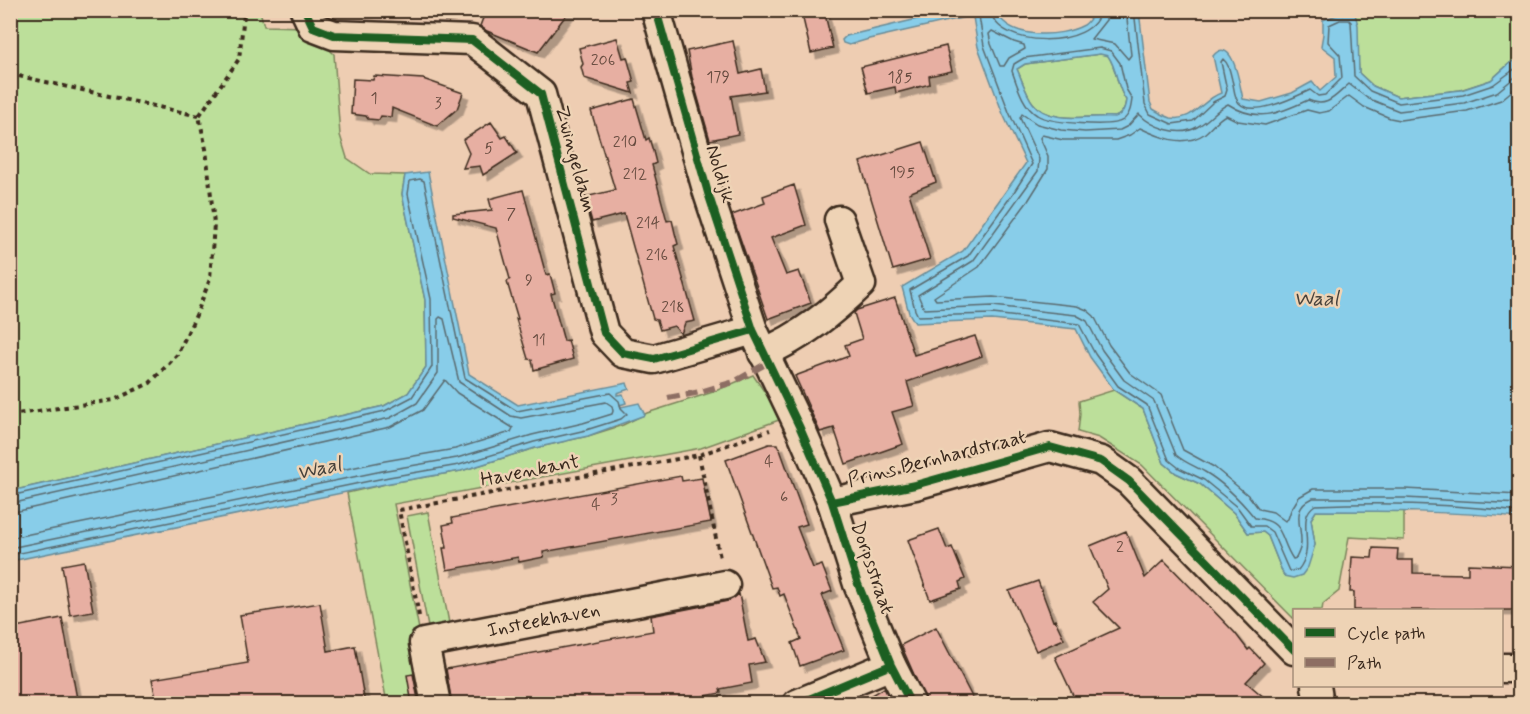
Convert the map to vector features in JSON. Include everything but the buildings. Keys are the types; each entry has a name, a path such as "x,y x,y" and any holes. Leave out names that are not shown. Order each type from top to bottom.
{"street":[{"name":"Zwingeldam","path":"305,10 313,27 334,35 472,40 541,94 604,333 623,353 654,359 761,348 801,334 837,308 861,285 839,220"},
{"name":"Noldijk","path":"656,10 708,193 761,348"},
{"name":"Dorpsstraat","path":"761,348 832,502 858,584 891,665 911,704"},
{"name":"Prins Bernhardstraat","path":"832,502 915,485 1050,447 1101,461 1130,481 1293,649"},
{"name":"Insteekhaven","path":"424,643 725,585"},
{"path":"424,643 436,704"},
{"path":"797,704 891,665"},
{"path":"1503,668 1520,668"},
{"path":"1316,687 1319,704"}],"path":[{"path":"10,415 114,400 150,383 177,355 210,279 213,224 206,149 198,116 239,59 244,14 247,10"},
{"path":"10,74 198,116"},
{"path":"699,455 725,585"}],"green space":[{"path":"1339,10 1519,11 1519,59 1510,63 1491,80 1460,90 1398,97 1373,86 1359,73 1355,14 1339,14"},
{"path":"10,11 260,11 264,26 305,27 334,54 340,135 347,158 370,174 405,175 402,194 425,300 426,367 408,393 384,406 11,491"},
{"path":"1100,54 1108,55 1120,90 1126,100 1123,110 1115,117 1060,117 1040,110 1028,95 1017,69 1025,64"},
{"path":"753,375 770,400 779,420 701,448 394,504 419,629 413,631 427,703 387,703 347,493 461,471 535,448 588,436 623,425 647,413 713,392"},
{"path":"1114,390 1143,409 1164,463 1176,473 1200,484 1234,513 1248,533 1263,532 1268,536 1284,576 1315,545 1311,519 1316,511 1404,511 1404,540 1349,537 1339,591 1323,604 1322,609 1293,609 1293,618 1142,465 1099,438 1078,432 1079,401"},
{"path":"428,512 449,623 428,627 407,516"}],"water":[{"name":"Waal","path":"955,10 996,11 1012,27 1036,34 1074,29 1084,25 1096,11 1139,11 1150,102 1153,109 1171,118 1186,117 1221,93 1213,56 1220,51 1226,51 1234,64 1243,99 1261,102 1292,93 1312,82 1320,91 1336,77 1335,57 1321,46 1323,20 1339,14 1355,14 1358,25 1359,73 1373,86 1398,97 1461,90 1491,80 1510,63 1519,59 1519,518 1392,511 1316,511 1311,519 1315,545 1308,567 1302,575 1293,578 1284,576 1268,536 1263,532 1248,533 1234,513 1200,484 1176,473 1164,463 1143,409 1114,390 1090,357 1076,329 992,320 915,323 909,313 902,287 963,251 1026,163 1003,114 978,47 973,17 849,45 843,43 842,40 846,36","holes":["1100,54 1108,56 1126,100 1123,110 1115,117 1060,117 1040,110 1028,95 1017,69 1025,64"]},
{"path":"428,172 469,374 518,405 627,383 629,389 617,393 617,395 623,394 626,403 620,405 621,407 639,403 645,415 588,436 535,448 461,471 390,483 11,561 11,491 384,406 408,393 426,367 425,300 402,194 405,175"}],"marked path":[{"path":"668,398 734,382 767,363"}],"cycle path":[{"path":"305,10 313,27 334,35 472,40 541,94 604,333 623,353 654,359 753,330"},
{"path":"656,10 708,193 753,330 800,428 832,502 858,584 891,665 911,704"},
{"path":"832,502 915,485 1050,447 1101,461 1129,481 1293,649"},
{"path":"797,704 891,665"}]}
